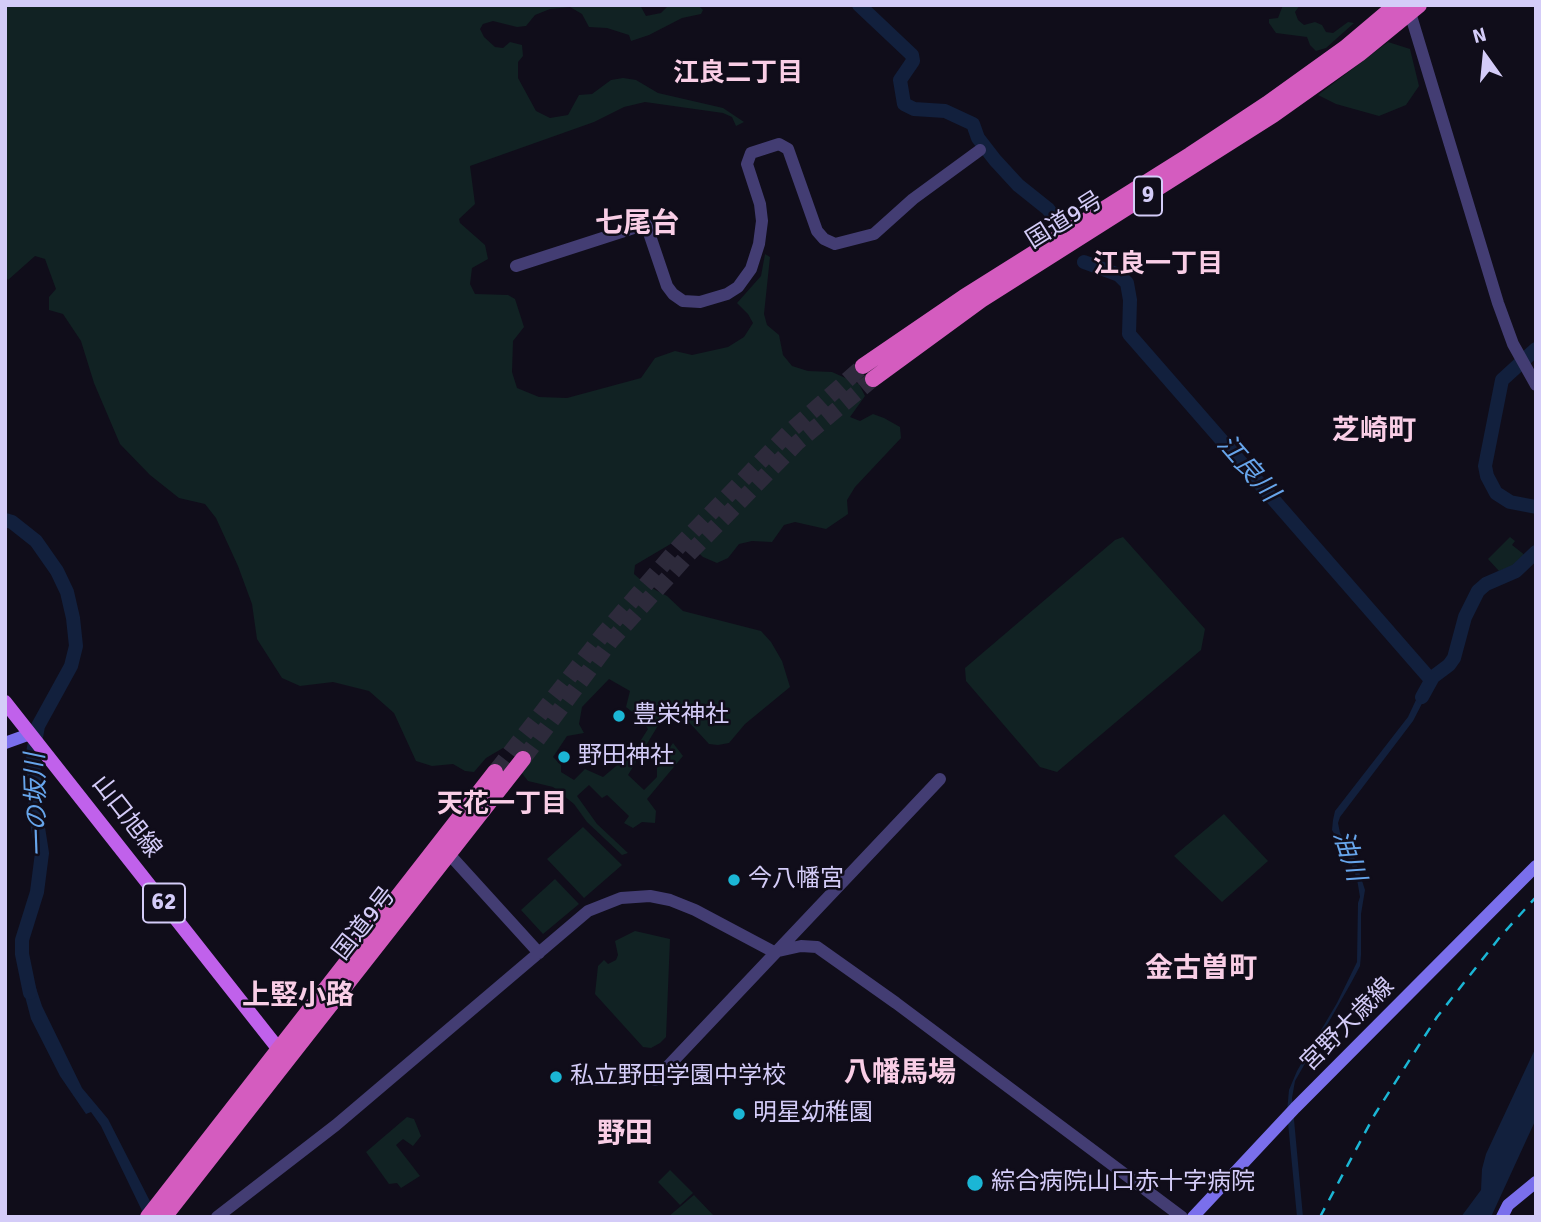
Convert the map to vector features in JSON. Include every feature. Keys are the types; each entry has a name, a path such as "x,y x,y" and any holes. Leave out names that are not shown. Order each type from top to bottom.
{"highway":[{"name":"国道9号","path":"868,372 954,304 1190,155 1408,7"},
{"name":"国道9号","path":"156,1213 283,1054 449,854 523,759"},
{"name":"国道9号","path":"283,1054 495,772"}],"main road":[{"name":"山口旭線","path":"5,702 283,1054"},
{"path":"5,744 30,734"},
{"name":"宮野大歳線","path":"1193,1217 1295,1108 1536,866"},
{"path":"1502,1217 1508,1205 1536,1182"}],"street":[{"path":"1408,7 1497,303 1513,344 1536,385"},
{"path":"516,266 646,224 667,286 683,301 700,302 738,288 751,269 759,244 762,221 760,204 747,164 751,153 779,144 788,149 817,231 824,239 835,244 874,234 913,199 981,150"},
{"path":"655,1080 940,779"},
{"path":"449,854 539,953"},
{"path":"217,1217 345,1118 588,911 605,902 621,898 650,896 670,900 695,910 774,952 801,946 817,947 1182,1217"}],"shaded area":[{"path":"5,5 640,5 646,16 661,13 669,5 698,5 703,10 701,14 682,18 631,41 629,35 607,28 589,27 582,14 570,7 550,9 535,15 526,26 517,27 493,21 483,24 480,29 495,47 503,48 510,42 522,45 523,56 518,62 518,78 536,111 550,118 568,115 579,95 592,94 611,80 623,78 636,80 658,93 723,108 744,122 736,126 732,117 723,113 645,102 624,107 594,122 470,166 475,204 459,219 460,223 485,245 488,259 472,268 470,284 475,294 508,295 515,299 524,327 513,341 512,372 517,388 539,397 567,398 641,378 655,358 675,351 692,355 728,347 744,337 753,323 737,303 761,276 765,254 770,257 764,314 767,325 779,335 783,355 792,366 808,371 832,372 859,384 865,396 850,417 860,421 873,414 884,418 900,427 901,438 855,487 847,500 848,514 826,529 795,522 784,525 772,542 752,541 739,544 728,558 717,563 703,557 688,543 679,539 635,565 634,574 648,586 667,596 683,611 761,631 782,661 790,687 745,724 729,743 709,744 678,714 659,724 628,775 644,790 657,777 657,766 673,743 683,756 647,799 656,811 655,823 642,822 633,828 624,823 629,816 607,795 602,798 589,785 577,796 597,824 628,853 622,855 587,822 574,804 553,787 528,781 521,772 530,757 519,749 503,748 486,758 474,772 465,771 453,764 432,766 416,761 394,713 369,691 333,682 300,686 282,678 257,639 252,604 216,518 205,504 179,498 150,475 120,444 94,383 81,341 63,314 49,310 49,297 56,289 45,259 35,256 8,280 5,275","holes":["609,679 630,691 626,707 639,717 648,729 634,751 603,777 585,769 574,780 561,772 561,765 553,757 567,736 584,733 579,724 582,707"]},
{"path":"1283,5 1300,5 1295,12 1298,20 1304,25 1315,22 1322,25 1326,32 1333,33 1348,22 1354,23 1326,48 1316,51 1307,37 1276,33 1269,19 1278,18"},
{"path":"1388,42 1410,49 1419,86 1406,105 1379,116 1336,104 1318,95"},
{"path":"1123,537 1205,629 1201,650 1057,772 1040,767 966,681 965,668 1115,540"},
{"path":"1510,537 1515,541 1512,545 1526,556 1515,565 1499,571 1488,559"},
{"path":"1224,814 1268,861 1222,902 1174,856"},
{"path":"583,827 622,865 584,898 547,859"},
{"path":"555,879 579,904 543,934 521,910"},
{"path":"635,931 670,939 666,1037 651,1048 643,1047 595,994 598,966 604,960 608,964 616,960 618,955 615,941"},
{"path":"407,1117 414,1119 421,1136 413,1146 403,1139 396,1145 420,1176 401,1188 397,1183 389,1184 366,1152"},
{"path":"670,1170 693,1193 680,1205 658,1182"},
{"path":"694,1195 714,1216 668,1217"}],"water":[{"path":"1431,680 1430,688 1413,721 1338,823 1340,833 1355,859 1365,890 1361,914 1360,966 1295,1081 1292,1098 1303,1217 1297,1217 1287,1112 1289,1090 1357,962 1360,897 1351,863 1332,830 1335,811 1408,717 1423,685"},
{"path":"26,976 33,979 42,1006 82,1088 108,1119 158,1217 145,1217 101,1126 91,1112 86,1114 60,1076 31,1019 21,981"},
{"path":"1536,1047 1536,1119 1491,1217 1461,1217 1481,1190 1486,1154"}],"waterway":[{"name":"江良川","path":"859,5 912,55 913,61 900,80 904,104 914,109 945,111 973,124 978,138 995,160 1018,185 1048,209 1059,224"},
{"name":"江良川","path":"1084,262 1119,275 1127,283 1130,300 1129,334 1431,680"},
{"name":"油川","path":"1536,349 1502,380 1485,466 1496,493 1510,502 1536,507"},
{"name":"一の坂川","path":"5,520 12,522 36,541 57,571 67,592 76,646 71,666 38,726 33,753 36,815 42,853 37,892 22,940 30,993"},
{"name":"油川","path":"1422,697 1433,677 1454,658 1465,617 1478,591 1486,584 1516,571 1536,552"}],"tunnel":[{"path":"495,772 604,633 681,544 788,433 863,366"},
{"path":"523,759 611,641 689,554 797,443 873,379"}],"railway":[{"path":"1320,1217 1375,1114 1437,1017 1500,937 1536,897"}],"place":[{"name":"豊栄神社","path":"619,716"},
{"name":"野田神社","path":"564,757"},
{"name":"今八幡宮","path":"734,880"},
{"name":"私立野田学園中学校","path":"556,1077"},
{"name":"明星幼稚園","path":"739,1114"},
{"name":"綜合病院山口赤十字病院","path":"975,1183"}],"district":[{"name":"江良二丁目","path":"738,74"},
{"name":"七尾台","path":"637,225"},
{"name":"江良一丁目","path":"1158,265"},
{"name":"芝崎町","path":"1374,432"},
{"name":"天花一丁目","path":"502,805"},
{"name":"金古曽町","path":"1201,970"},
{"name":"上竪小路","path":"298,997"},
{"name":"八幡馬場","path":"900,1074"},
{"name":"野田","path":"625,1135"}]}
